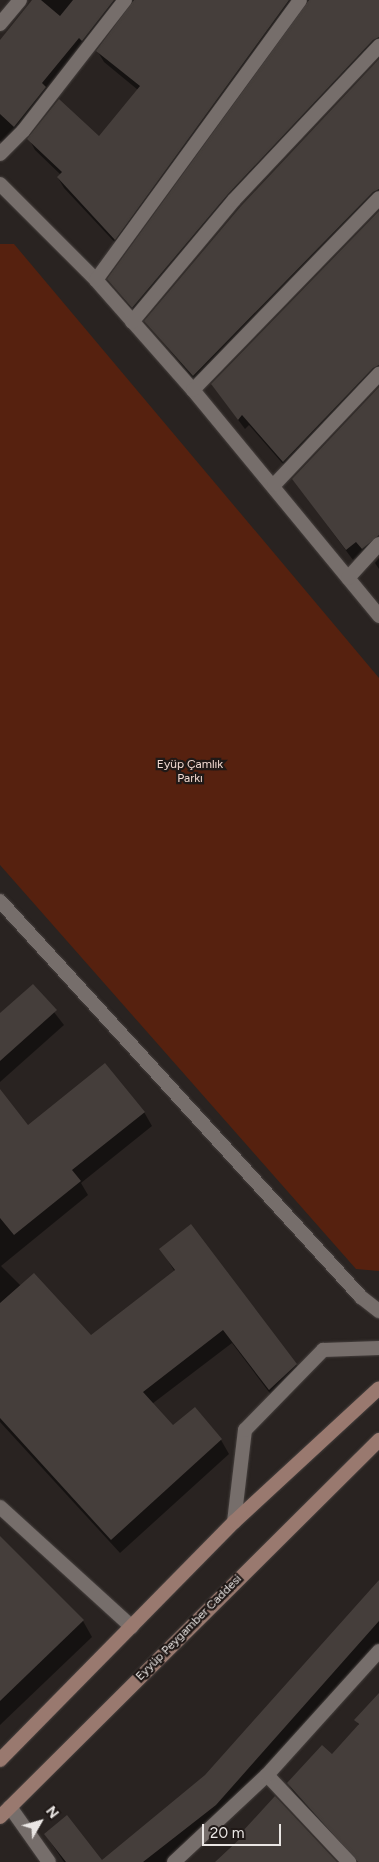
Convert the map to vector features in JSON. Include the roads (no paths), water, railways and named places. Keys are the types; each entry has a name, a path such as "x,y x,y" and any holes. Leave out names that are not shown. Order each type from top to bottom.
{"main road":[{"path":"0,1760 234,1522 379,1388"},
{"name":"Eyyüp Peygamber Caddesi","path":"5,1812 379,1440"}],"street":[{"path":"0,24 20,0"},
{"path":"0,154 23,131 125,0"},
{"path":"96,280 300,0"},
{"path":"132,322 234,200 379,46"},
{"path":"0,184 96,280 193,390 274,485 379,616"},
{"path":"193,390 379,198"},
{"path":"274,485 379,374"},
{"path":"348,578 379,544"},
{"path":"0,902 361,1297 379,1311"},
{"path":"234,1522 245,1430 323,1350 379,1348"},
{"path":"0,1507 132,1627"},
{"path":"174,1862 267,1775 379,1651"},
{"path":"267,1775 349,1862"},
{"path":"5,1812 49,1862"}],"park label":[{"name":"Eyüp Çamlık Parkı","path":"190,772"}]}
